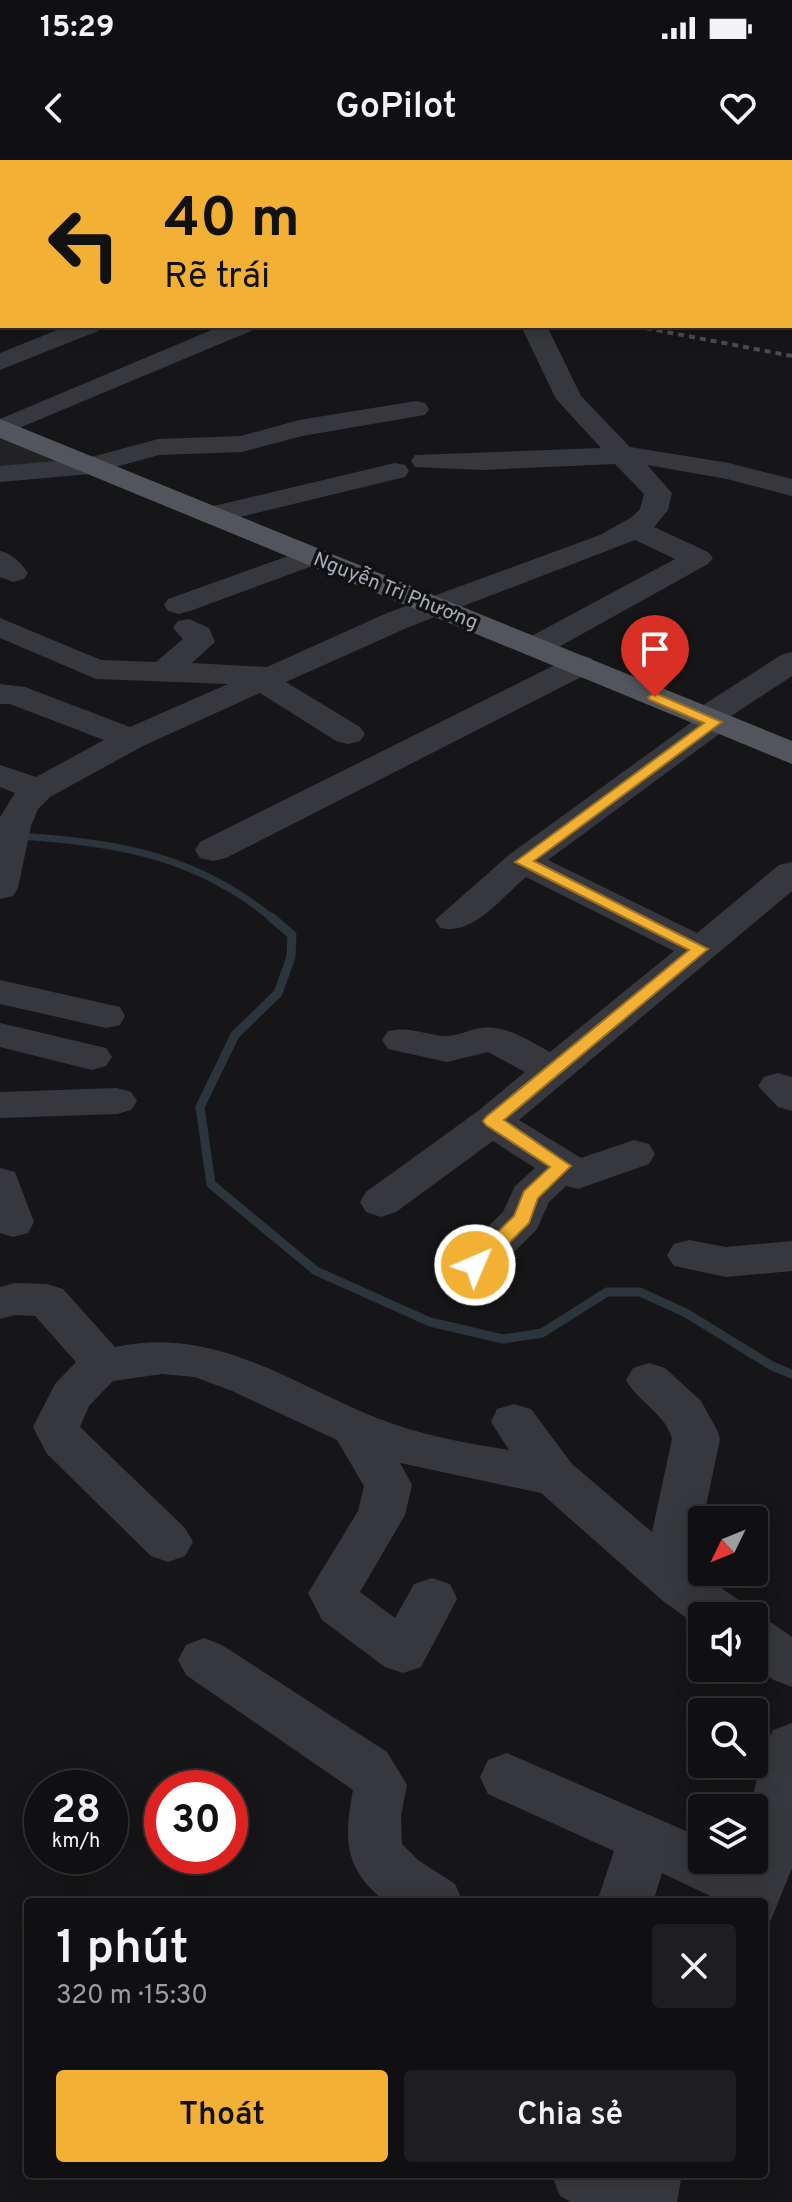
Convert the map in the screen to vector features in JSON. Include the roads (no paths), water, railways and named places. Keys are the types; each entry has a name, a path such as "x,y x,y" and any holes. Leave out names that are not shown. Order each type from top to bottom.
{"main road":[{"name":"Nguyễn Tri Phương","path":"1,428 792,753"}],"street":[{"path":"0,362 84,328"},
{"path":"1,428 237,328"},
{"path":"0,888 22,805 38,790 131,739 433,605 538,569 634,529 651,512 658,500 658,493 569,399 535,328"},
{"path":"0,474 90,466 152,448 214,447 299,428 416,409"},
{"path":"241,413 258,439"},
{"path":"596,428 634,423"},
{"path":"425,461 483,462 622,455 660,457 792,488"},
{"path":"211,515 395,471"},
{"path":"535,647 698,558 634,529"},
{"path":"164,671 199,642 198,635 184,616 313,556"},
{"path":"0,627 96,669 269,679 348,734"},
{"path":"453,920 523,862 792,662"},
{"path":"213,850 580,665"},
{"path":"0,694 14,694 131,739"},
{"path":"0,775 38,790"},
{"path":"523,862 700,949"},
{"path":"381,1202 492,1121 792,873"},
{"path":"0,992 106,1016"},
{"path":"0,1035 92,1057"},
{"path":"402,1040 447,1049 481,1040 495,1040 554,1071"},
{"path":"0,1105 117,1101"},
{"path":"492,1121 578,1175 634,1154"},
{"path":"475,1265 522,1219 530,1196 562,1166"},
{"path":"0,1182 13,1222"},
{"path":"689,1255 726,1262 792,1256"},
{"path":"0,1303 15,1299 47,1300 99,1358 98,1368"},
{"path":"168,1542 64,1441 56,1427 71,1396 98,1368 133,1360 172,1357 194,1362 237,1376 353,1427 409,1447 555,1477"},
{"path":"649,1380 685,1414 694,1428 696,1439 667,1575"},
{"path":"514,1422 555,1477 667,1575 703,1602"},
{"path":"353,1427 388,1485 381,1515 333,1593 340,1605 403,1652 432,1599"},
{"path":"768,1648 792,1665"},
{"path":"204,1660 368,1769 380,1785 373,1847 390,1873 429,1898"},
{"path":"507,1777 754,1895 771,1851 780,1788 792,1746"},
{"path":"626,1898 645,1841"},
{"path":"589,2178 633,2202"},
{"path":"646,2202 650,2178"}],"waterway":[{"path":"0,835 75,841 144,853 210,878 273,919"},
{"path":"271,917 292,935 291,957 278,993 235,1035 200,1107 211,1184 316,1271 430,1322 503,1339 542,1333 607,1292 640,1292 686,1313 772,1366 792,1374"}],"railway":[{"path":"645,328 792,356"}]}
